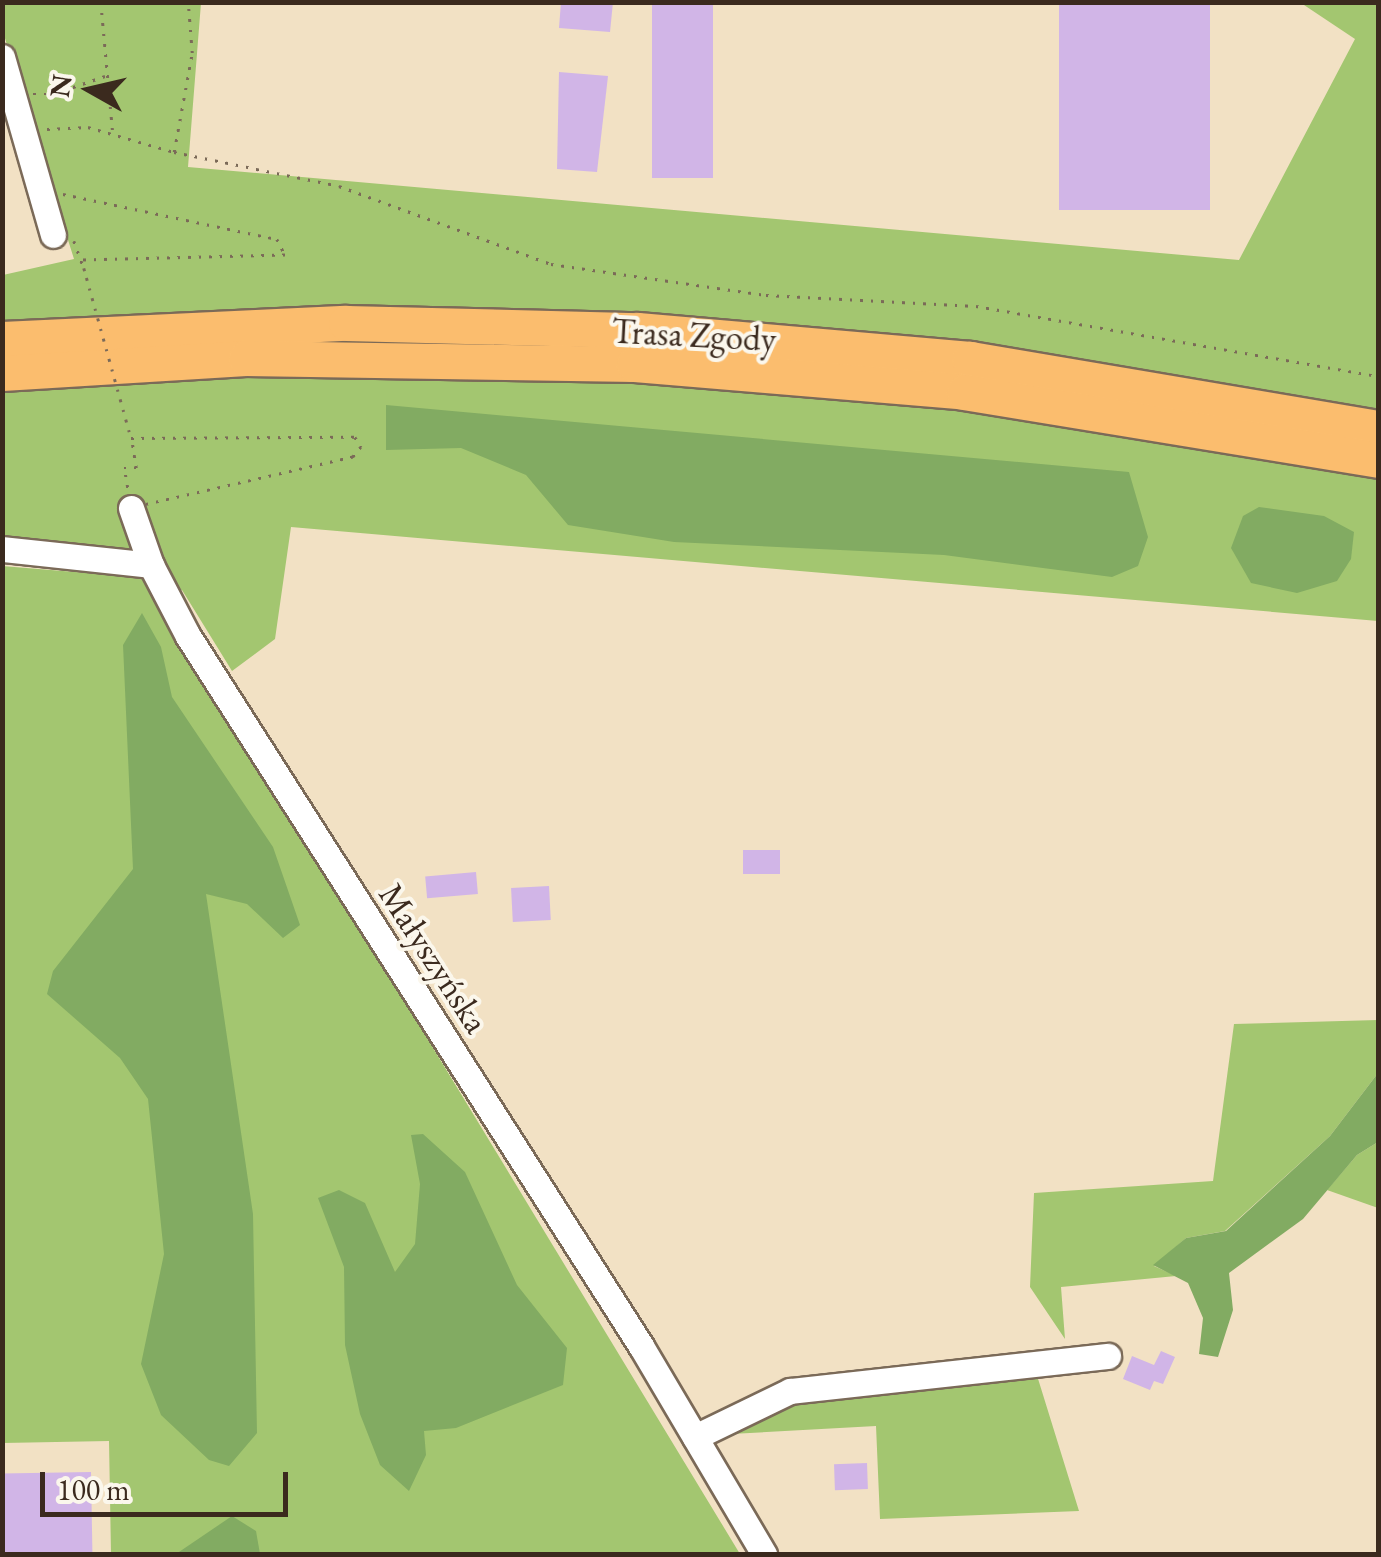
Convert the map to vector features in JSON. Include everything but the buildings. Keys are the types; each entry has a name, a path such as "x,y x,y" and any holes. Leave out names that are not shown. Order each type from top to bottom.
{"highway":[{"name":"Trasa Zgody","path":"2,338 346,322 638,330 970,359 1378,428"},
{"name":"Trasa Zgody","path":"2,372 246,358 634,364 1000,397 1378,460"}],"street":[{"path":"2,57 53,235"},
{"name":"Małyszyńska","path":"136,506 150,565 240,720 695,1438 764,1554"},
{"path":"2,549 150,565"},
{"path":"695,1438 790,1391 1108,1356"}],"path":[{"path":"101,2 113,135"},
{"path":"174,152 192,53 188,2"},
{"path":"13,93 53,94 106,76"},
{"path":"24,137 57,126 339,186 552,264 766,295 976,306 1378,376"},
{"path":"54,192 278,239 285,255 82,260"},
{"path":"77,253 131,438 136,468 124,468"},
{"path":"131,438 355,437 361,447 353,457 136,506"}],"green space":[{"path":"2,3 201,3 188,167 1239,260 1355,39 1301,3 1378,3 1378,621 291,527 275,639 232,671 182,590 174,593 157,557 3,539 3,275 74,259 3,32"},
{"path":"386,405 1129,472 1148,537 1138,566 1112,577 944,555 674,542 568,525 526,475 461,448 386,450"},
{"path":"1259,507 1324,516 1354,532 1351,559 1337,581 1297,593 1251,583 1231,548 1243,516"},
{"path":"2,566 148,578 740,1554 111,1554 109,1441 3,1443"},
{"path":"142,613 161,647 172,697 273,847 300,925 283,938 247,904 206,894 253,1214 257,1433 229,1466 209,1460 161,1415 141,1364 164,1254 148,1099 120,1058 47,994 53,971 133,869 123,645"},
{"path":"1378,1020 1378,1073 1330,1136 1225,1231 1186,1238 1154,1266 1176,1276 1061,1287 1065,1339 1030,1287 1034,1193 1213,1181 1234,1024"},
{"path":"1378,1073 1378,1142 1357,1155 1303,1219 1229,1273 1233,1310 1218,1357 1199,1354 1203,1318 1188,1283 1153,1265 1186,1238 1226,1231 1330,1136"},
{"path":"423,1134 465,1172 517,1285 567,1348 563,1385 456,1428 424,1431 426,1455 409,1491 380,1465 360,1414 345,1345 344,1267 318,1198 339,1190 365,1203 395,1272 415,1244 420,1184 411,1135"},
{"path":"1378,1142 1378,1208 1327,1190 1357,1155"},
{"path":"1035,1369 1079,1511 880,1519 876,1426 712,1435 761,1405"},
{"path":"232,1516 256,1531 260,1554 176,1554"}]}
